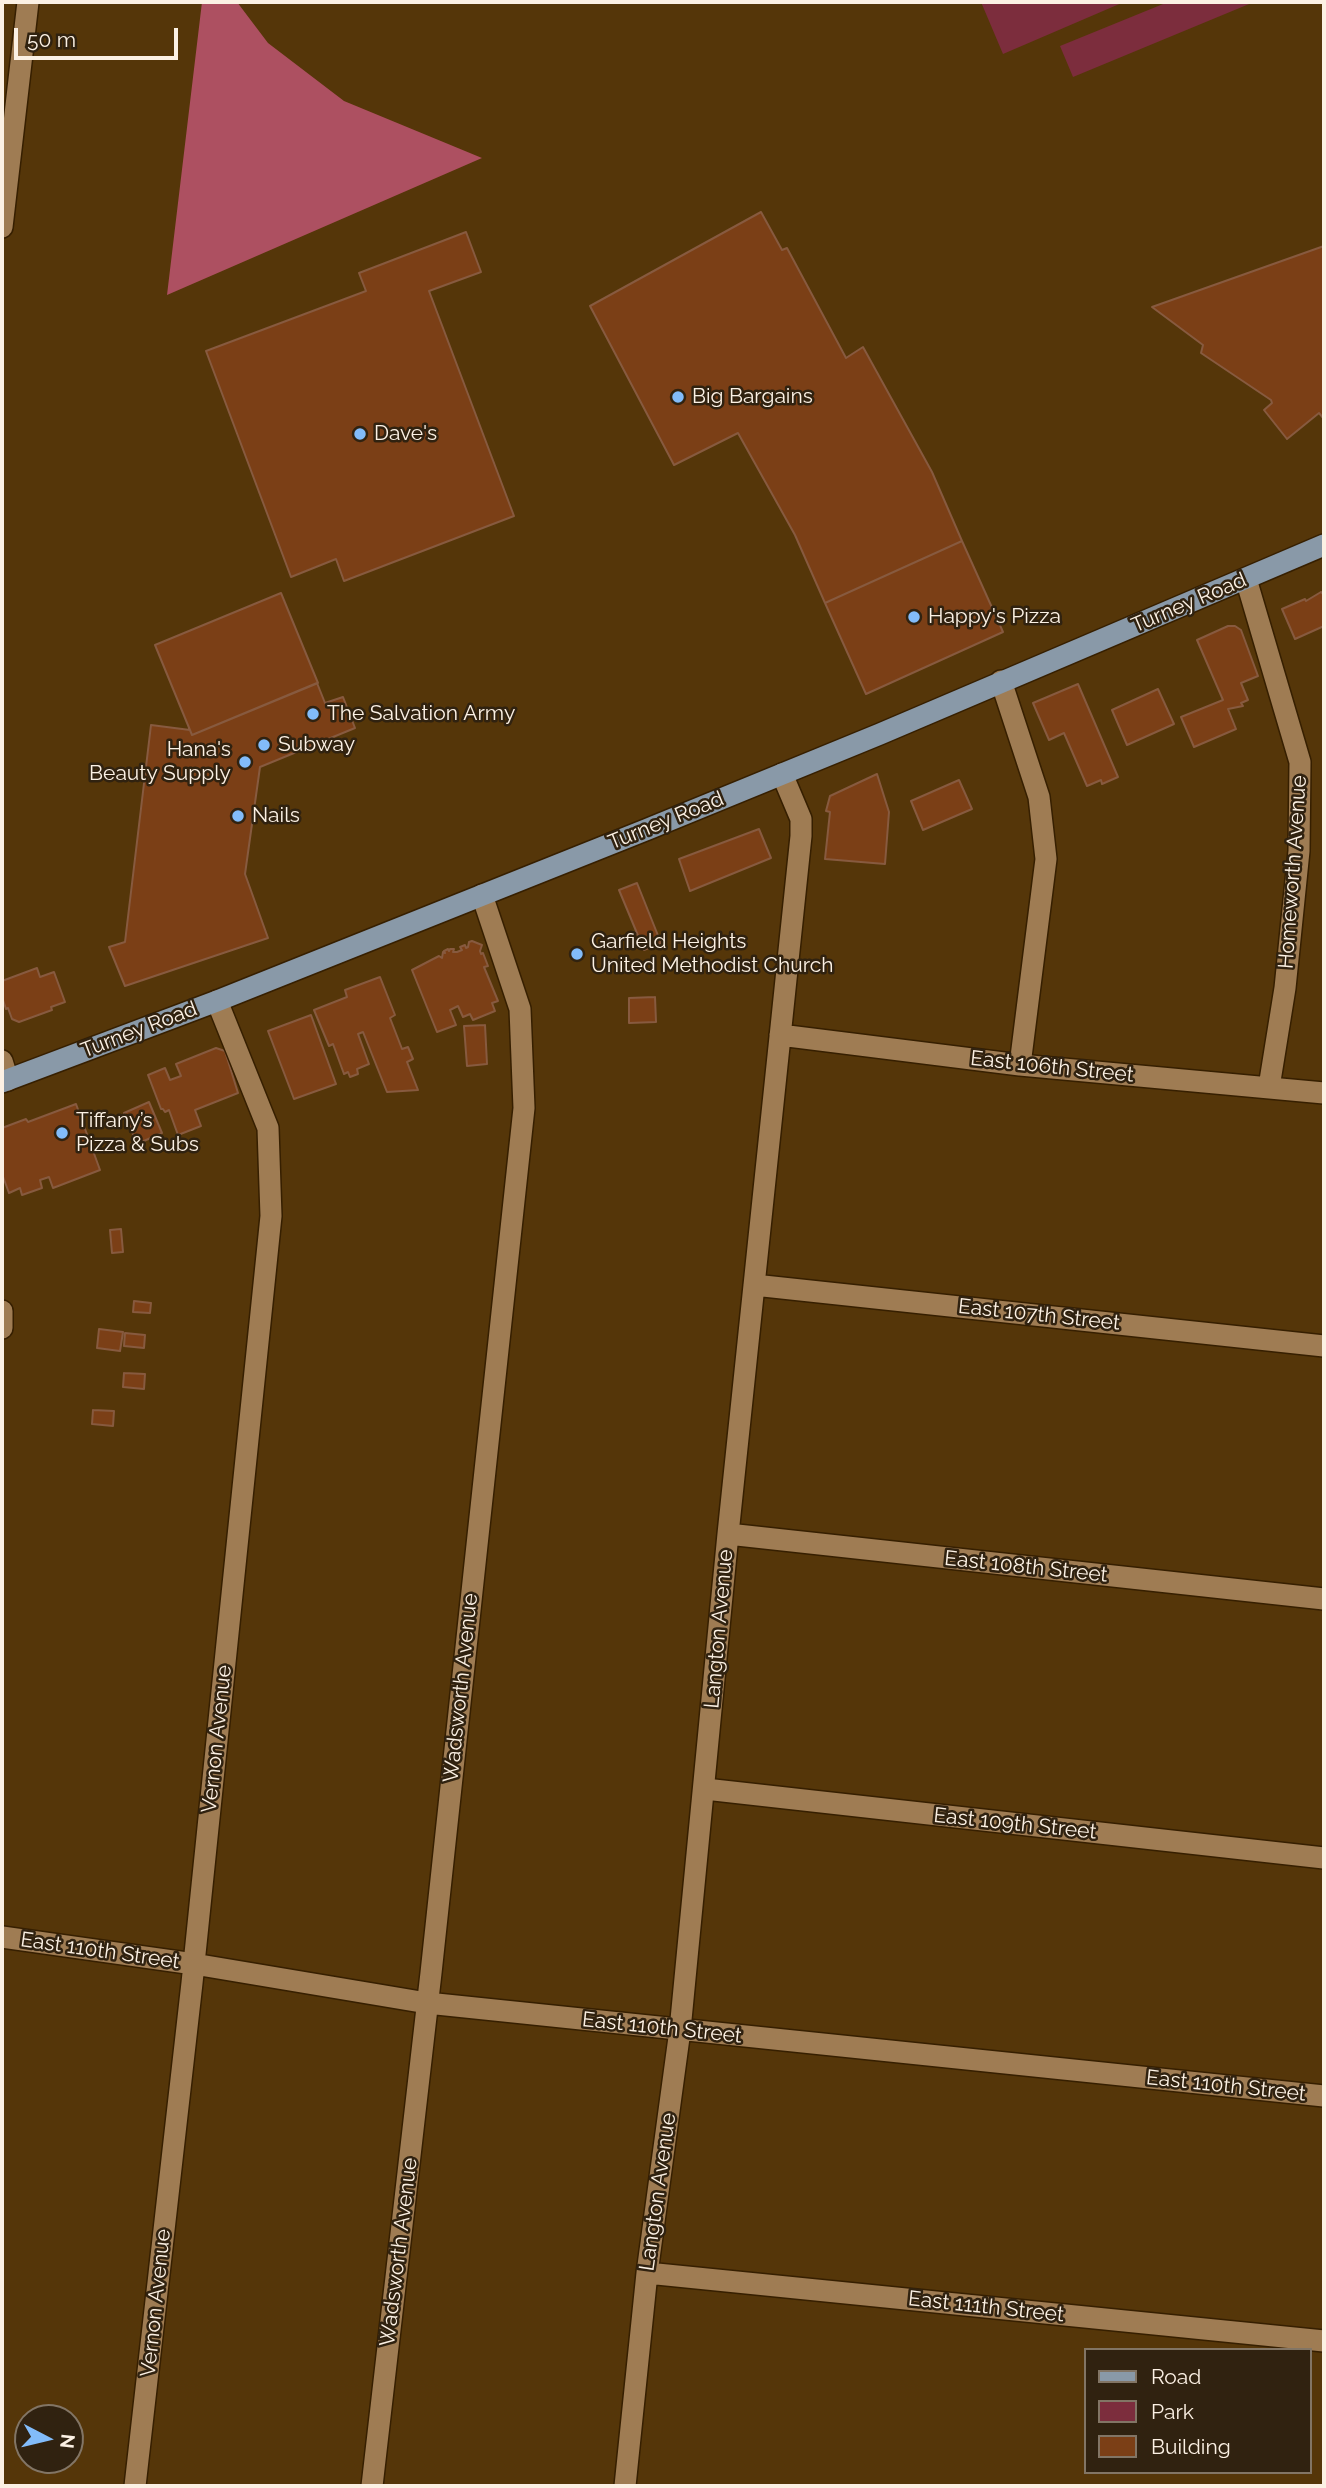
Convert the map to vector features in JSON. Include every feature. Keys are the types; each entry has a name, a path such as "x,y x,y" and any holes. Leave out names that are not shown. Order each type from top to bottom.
{"main road":[{"name":"Turney Road","path":"4,1074 217,1001 482,895 782,774 1324,545"}],"street":[{"path":"2,227 28,2"},
{"name":"Homeworth Avenue","path":"1246,579 1300,762 1297,864 1285,988 1269,1087"},
{"path":"1001,681 1039,797 1046,859 1020,1065"},
{"name":"Langton Avenue","path":"625,2486 647,2273 680,2030 728,1534 801,835 801,819 782,774"},
{"name":"Wadsworth Avenue","path":"372,2486 524,1108 520,1009 482,895"},
{"name":"Vernon Avenue","path":"135,2486 194,1964 271,1216 268,1128 217,1001"},
{"name":"East 106th Street","path":"780,1035 1020,1065 1324,1093"},
{"name":"East 107th Street","path":"754,1285 1324,1346"},
{"path":"2,1311 2,1328"},
{"name":"East 108th Street","path":"728,1534 1324,1599"},
{"name":"East 109th Street","path":"705,1789 1324,1858"},
{"name":"East 110th Street","path":"2,1937 194,1964 427,2003 1324,2096"},
{"name":"East 111th Street","path":"647,2273 1324,2341"}],"green space":[{"path":"981,2 1124,2 1003,54"},
{"path":"1168,2 1254,2 1073,77 1060,46"}],"shaded area":[{"path":"202,2 237,2 268,43 344,101 482,158 167,295"}],"building":[{"path":"761,212 782,250 787,248 846,358 863,347 932,472 962,541 825,603 795,535 738,433 674,465 590,306"},
{"name":"Dave's","path":"466,232 481,272 429,291 514,516 344,581 336,559 291,577 206,351 366,291 359,273"},
{"path":"1324,246 1324,419 1319,413 1287,439 1264,410 1272,403 1271,400 1201,353 1203,345 1152,307"},
{"name":"Happy's Pizza","path":"962,541 1003,632 866,694 825,603"},
{"path":"1321,592 1324,595 1324,626 1295,639 1282,609 1305,599 1306,601"},
{"path":"281,593 318,683 192,735 155,645"},
{"path":"1228,626 1241,630 1258,676 1241,683 1248,700 1241,703 1243,706 1228,709 1236,729 1194,747 1181,717 1223,700 1197,640"},
{"path":"317,683 325,703 343,697 355,728 260,767 245,874 268,938 125,986 109,947 125,942 151,725 190,730 192,735"},
{"path":"1078,684 1118,777 1102,784 1101,780 1087,786 1064,733 1049,740 1033,703"},
{"path":"1158,689 1174,724 1127,745 1112,710"},
{"path":"877,774 889,812 885,864 825,859 830,812 826,811 830,796"},
{"path":"959,780 972,809 923,830 911,801"},
{"path":"759,829 771,858 690,891 679,859"},
{"path":"637,883 661,943 644,950 619,890"},
{"path":"472,941 482,945 480,951 488,966 484,967 498,1001 492,1003 495,1011 473,1020 470,1014 463,1017 458,1006 450,1010 456,1025 437,1032 412,970 439,956 442,958 443,952 448,949 454,949 453,952 462,950 460,947 468,947"},
{"path":"37,968 40,977 54,972 65,1002 51,1007 52,1010 19,1022 12,1019 8,1008 6,1009 2,997 2,981"},
{"path":"380,977 395,1015 390,1018 402,1049 408,1047 413,1059 407,1062 418,1090 387,1092 363,1032 358,1034 369,1064 357,1069 358,1074 350,1077 348,1072 344,1074 333,1044 329,1046 314,1010 347,997 345,990"},
{"path":"655,997 656,1022 629,1023 629,998"},
{"path":"311,1015 336,1084 294,1099 268,1031"},
{"path":"485,1025 487,1064 467,1066 464,1026"},
{"path":"216,1048 225,1051 238,1093 195,1110 201,1126 178,1135 169,1110 165,1112 161,1109 148,1075 165,1068 170,1080 181,1076 176,1064"},
{"path":"149,1102 162,1133 137,1144 124,1113"},
{"path":"76,1104 100,1170 53,1188 49,1177 40,1180 42,1188 22,1195 20,1188 9,1193 2,1174 2,1128 26,1119 28,1122"},
{"path":"121,1229 123,1252 112,1253 110,1230"},
{"path":"134,1301 151,1303 150,1313 133,1312"},
{"path":"99,1329 123,1332 120,1351 97,1348"},
{"path":"125,1333 145,1335 144,1348 124,1346"},
{"path":"124,1373 145,1374 144,1389 123,1387"},
{"path":"93,1410 114,1411 113,1426 92,1424"}],"place":[{"name":"Big Bargains","path":"678,397"},
{"name":"Dave's","path":"360,434"},
{"name":"Happy's Pizza","path":"914,617"},
{"name":"The Salvation Army","path":"313,714"},
{"name":"Subway","path":"264,745"},
{"name":"Hana's Beauty Supply","path":"245,762"},
{"name":"Nails","path":"238,816"},
{"name":"Garfield Heights United Methodist Church","path":"577,954"},
{"name":"Tiffany’s Pizza & Subs","path":"62,1133"}]}
